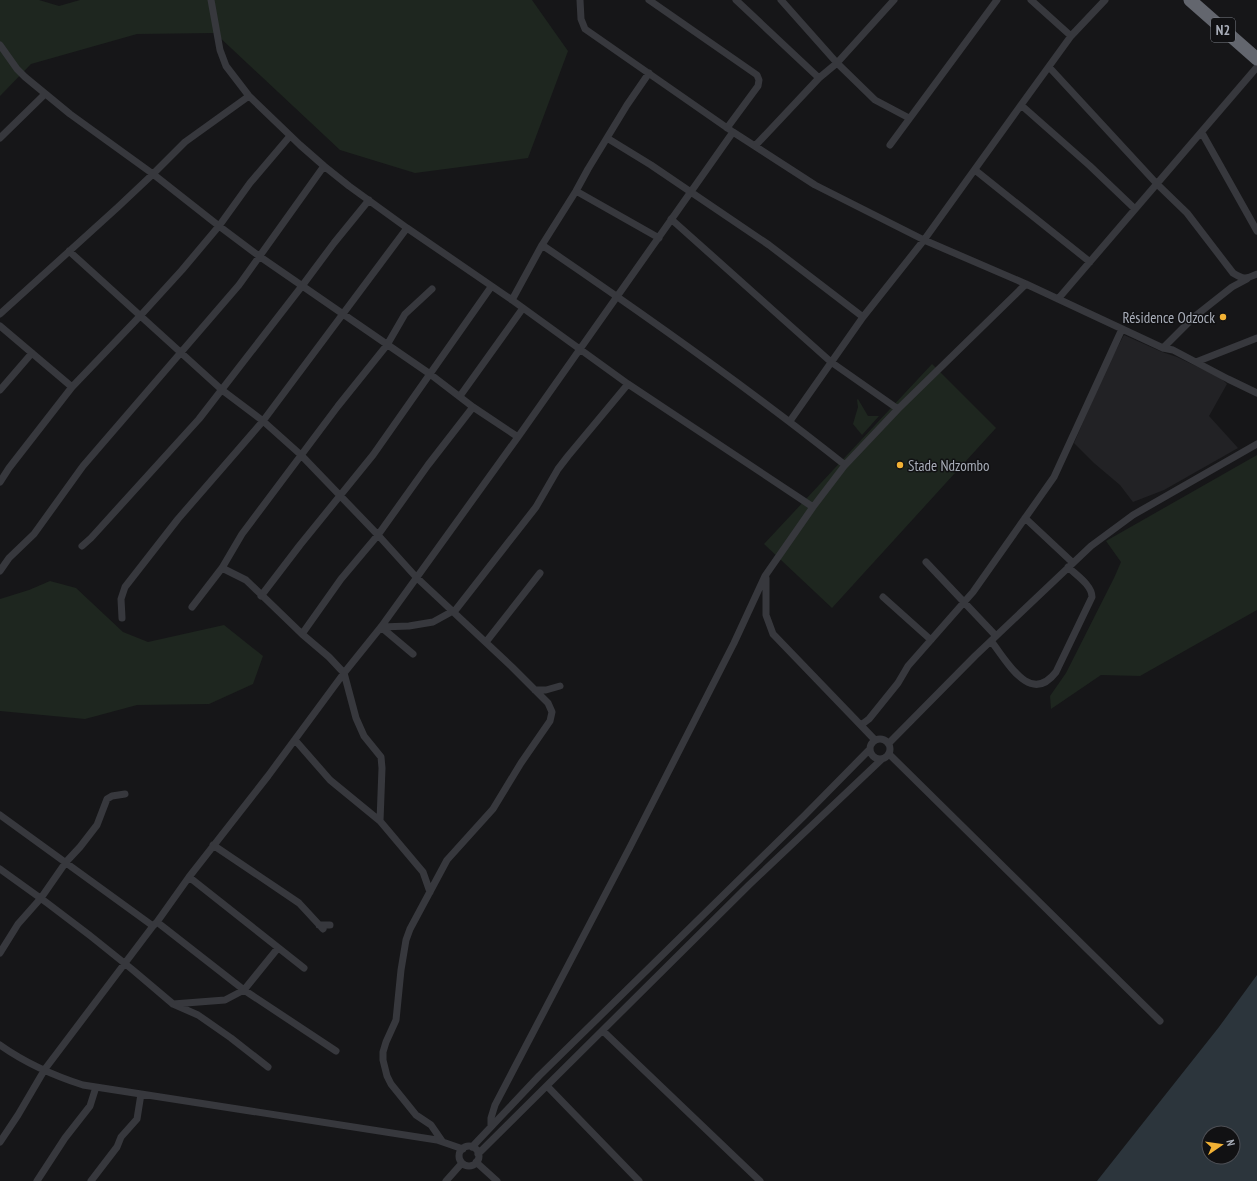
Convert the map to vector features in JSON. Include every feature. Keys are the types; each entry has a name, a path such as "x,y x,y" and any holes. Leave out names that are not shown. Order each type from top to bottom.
{"highway":[{"name":"N2","path":"1190,0 1257,59"}],"street":[{"path":"211,0 220,50 226,66 249,96 290,136 324,166 407,228 512,300 628,384 813,507"},
{"path":"580,0 581,20 585,29 730,130 815,185 924,240 1026,284 1163,348 1174,350 1257,393"},
{"path":"0,1142 45,1069 213,845 295,740 380,627 518,437 691,192 758,86 760,80 757,75 649,0"},
{"path":"736,0 819,78"},
{"path":"781,0 837,63 875,100 909,118"},
{"path":"755,146 819,78 837,63 894,0"},
{"path":"890,145 997,0"},
{"path":"1031,0 1071,36"},
{"path":"790,421 863,317 924,240 1071,36 1105,0"},
{"path":"0,45 24,78 70,114 153,174 259,256 430,374 473,407 518,437"},
{"path":"1049,67 1187,213 1233,273 1247,279"},
{"path":"1058,299 1202,133 1257,67"},
{"path":"512,300 542,245 627,105 649,73"},
{"path":"0,138 45,94"},
{"path":"0,314 153,174 191,137 249,96"},
{"path":"1021,105 1090,166 1135,209"},
{"path":"1202,133 1257,231"},
{"path":"0,482 9,468 72,388 141,315 219,226 250,183 290,136"},
{"path":"607,138 770,245 863,317"},
{"path":"0,571 9,558 34,534 83,466 239,285 324,166"},
{"path":"975,170 1090,262"},
{"path":"576,191 659,238"},
{"path":"82,546 199,419 334,243 369,200"},
{"path":"671,219 831,362 898,409"},
{"path":"122,618 121,599 125,588 178,519 263,421 407,228"},
{"path":"542,245 617,296 790,421 845,464"},
{"path":"69,251 222,390 263,421 301,455 341,495 416,577 486,642 535,690 551,708 552,712 550,721 521,762 493,809 450,857 410,929 406,940 401,970 396,1020 386,1042 383,1052 383,1060 387,1076 391,1084 416,1115 431,1125 442,1141"},
{"path":"1163,348 1194,317 1232,287 1257,274"},
{"path":"491,1126 495,1105 720,672 766,576 813,507 845,464 898,409 1026,284"},
{"path":"262,596 300,545 373,455 491,286"},
{"path":"192,607 222,568 242,534 338,406 387,345 405,314 432,288"},
{"path":"460,396 523,308"},
{"path":"0,326 72,388"},
{"path":"861,725 869,719 898,683 908,666 973,592 1048,486 1059,467 1122,329"},
{"path":"1196,362 1257,338"},
{"path":"0,390 32,353"},
{"path":"380,627 409,626 433,622 453,611 536,507 558,469 568,456 628,384"},
{"path":"302,634 341,579 378,535 428,465 473,407"},
{"path":"889,743 1091,546 1133,515 1257,444"},
{"path":"926,562 964,603 994,639 1016,674 1024,681 1034,684 1046,683 1056,672 1092,597 1092,592 1070,565 1025,518"},
{"path":"222,568 246,580 302,634 329,657 344,673 356,718 364,736 381,757 380,821"},
{"path":"486,642 540,573"},
{"path":"766,576 766,615 773,634 875,740"},
{"path":"883,597 931,640"},
{"path":"380,627 413,654"},
{"path":"535,690 546,690 560,686"},
{"path":"295,740 330,780 380,821 423,872 430,892"},
{"path":"463,1148 459,1154 459,1157 462,1163 470,1166 476,1162 478,1154 749,885 889,754 889,743 885,740 875,740 870,749 798,822 545,1070 472,1147"},
{"path":"870,749 871,754 874,757 882,759"},
{"path":"889,754 1160,1021"},
{"path":"0,953 18,924 41,898 66,862 97,825 107,799 112,796 125,794"},
{"path":"0,815 155,924 244,990 336,1051"},
{"path":"213,845 300,903 321,927 330,925"},
{"path":"0,869 41,898 125,963 173,1004 198,1015 231,1038 268,1067"},
{"path":"189,877 304,968"},
{"path":"173,1004 225,1000 244,990 278,948"},
{"path":"603,1031 760,1181"},
{"path":"0,1046 15,1056 63,1078 83,1085 442,1141 463,1148 469,1146 472,1147 478,1154"},
{"path":"547,1086 638,1181"},
{"path":"37,1181 65,1138 90,1106 96,1087"},
{"path":"91,1181 116,1147 121,1137 137,1119 141,1094"},
{"path":"476,1162 498,1181"},
{"path":"446,1181 462,1163"}],"shaded area":[{"path":"0,0 39,0 59,6 80,0 532,0 568,51 528,158 415,173 340,150 215,33 137,34 31,64 0,96"},
{"path":"1124,335 1177,357 1221,378 1227,384 1209,416 1238,448 1164,490 1133,502 1120,485 1094,463 1074,443 1107,367"},
{"name":"Stade Ndzombo","path":"932,364 996,428 832,608 764,544"},
{"path":"858,399 868,416 879,416 862,435 853,424 858,407"},
{"path":"1257,455 1257,610 1140,676 1101,675 1051,709 1050,696 1066,673 1121,562 1106,541"},
{"path":"50,581 76,588 123,632 148,642 224,625 263,656 253,684 209,704 137,705 85,719 0,711 0,599 29,590"},
{"path":"1257,975 1257,1181 1097,1181 1219,1027"}],"place":[{"name":"Résidence Odzock","path":"1223,317"},
{"name":"Stade Ndzombo","path":"900,465"}]}
